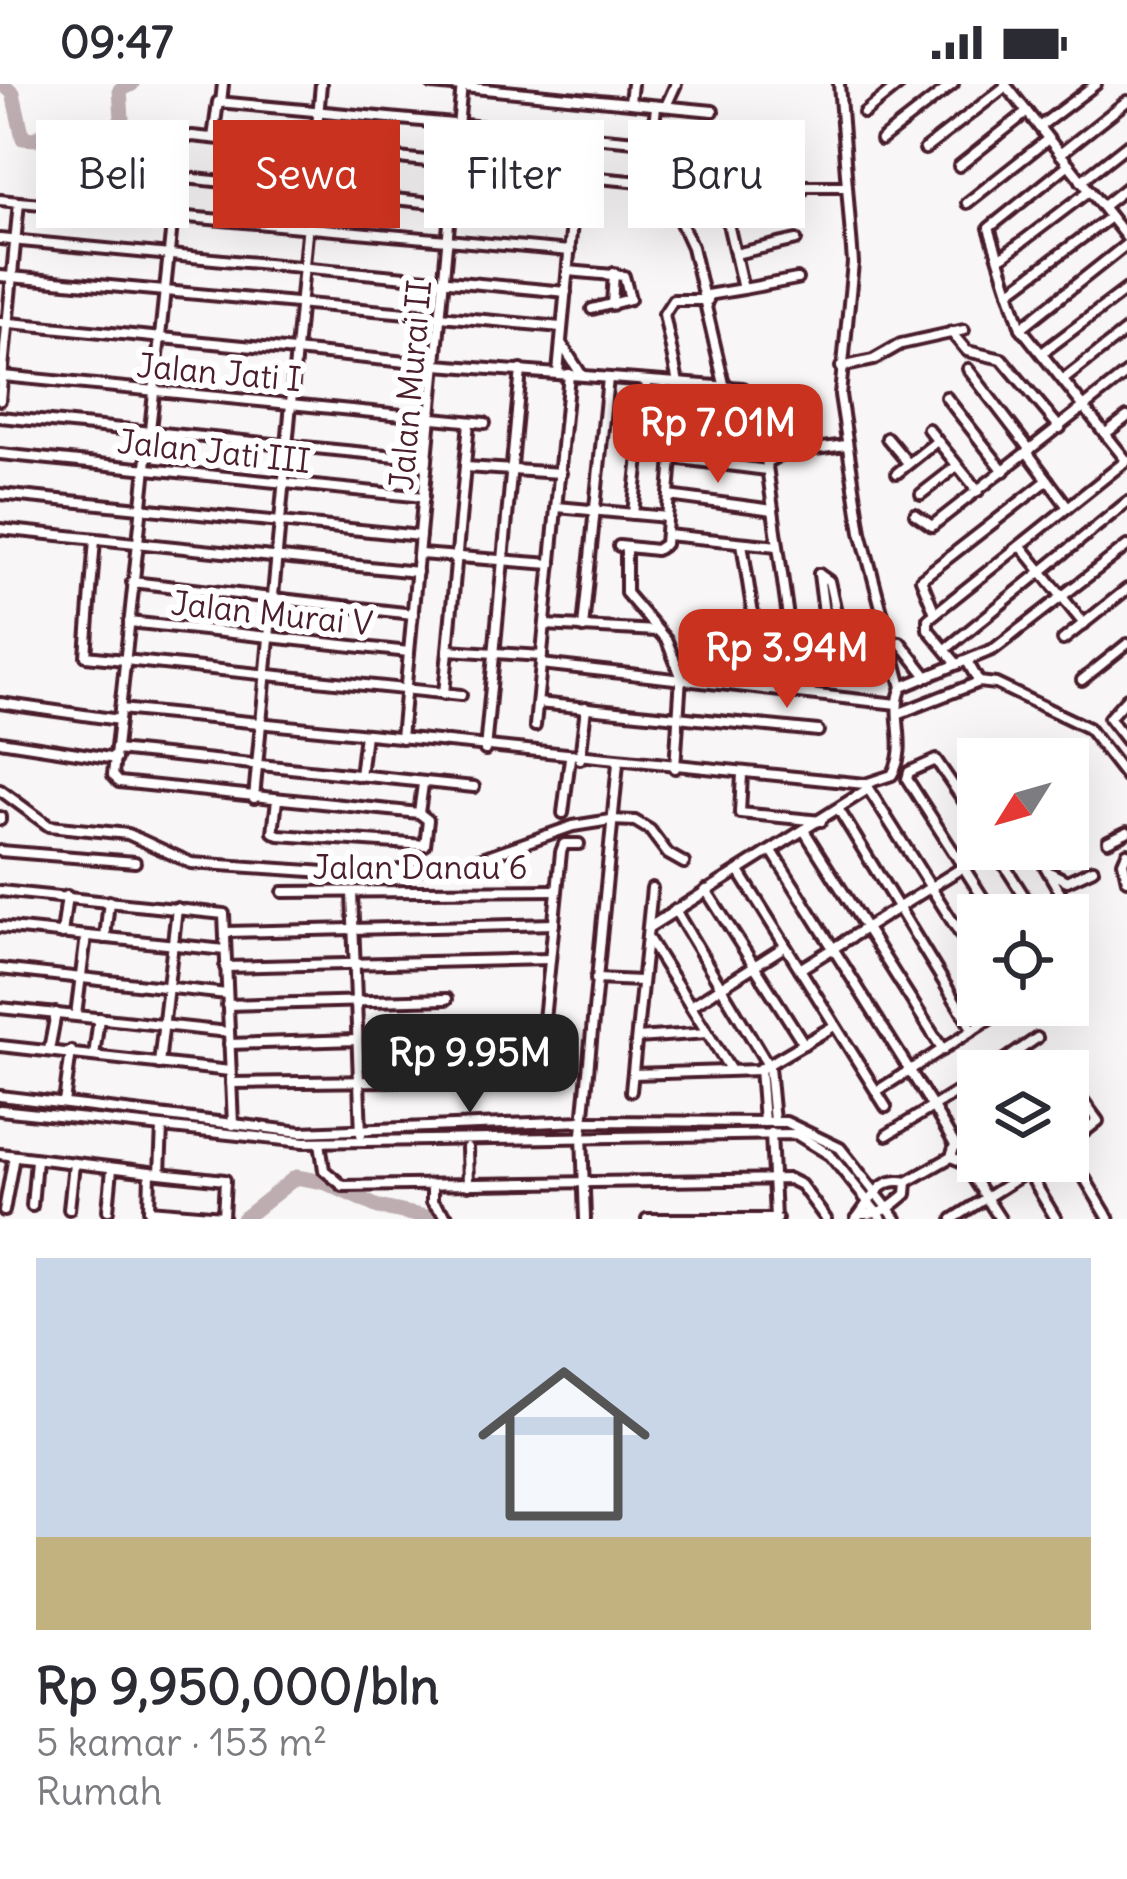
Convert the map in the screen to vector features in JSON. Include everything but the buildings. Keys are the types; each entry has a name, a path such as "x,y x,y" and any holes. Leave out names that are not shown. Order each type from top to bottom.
{"street":[{"path":"221,103 223,84"},
{"path":"317,120 321,84"},
{"path":"432,84 713,111"},
{"path":"630,102 632,84"},
{"path":"660,120 661,106 676,84"},
{"path":"648,933 674,910 823,821 867,787 886,780 896,769 902,748 898,709 902,687 861,532 846,445 841,367 853,263 843,186 839,84"},
{"path":"864,113 899,84"},
{"path":"881,140 953,84"},
{"path":"1039,128 1096,84"},
{"name":"Jalan Murai II","path":"460,120 462,85"},
{"path":"925,149 1005,85 1126,237 1021,328"},
{"path":"1060,154 1127,101"},
{"path":"189,140 212,138 215,104 221,103 424,123"},
{"path":"959,166 1027,112"},
{"path":"967,203 1048,139"},
{"path":"1082,181 1127,145"},
{"path":"979,682 928,629 935,613 1127,460 1021,328 989,228 1069,164"},
{"path":"805,186 843,186"},
{"path":"1102,206 1127,187"},
{"path":"1002,257 1090,190"},
{"path":"0,200 36,203"},
{"path":"0,400 19,202"},
{"path":"1009,292 1110,217"},
{"path":"171,228 113,775 119,782 419,813 428,820 421,848 279,835 273,832 277,800"},
{"path":"254,798 307,228 570,251"},
{"name":"Jalan Murai II","path":"401,738 448,228"},
{"path":"558,373 572,228"},
{"path":"680,228 708,298 724,384"},
{"path":"730,228 743,289"},
{"path":"0,238 566,292"},
{"path":"735,254 796,240"},
{"path":"568,272 624,276 630,297 592,309"},
{"path":"612,305 614,273"},
{"path":"0,276 561,327"},
{"path":"675,768 681,676 660,632 626,593 623,547 656,550 667,535 679,383 664,314 673,300 708,298 797,279"},
{"path":"1042,353 1127,289"},
{"path":"4,322 436,365 724,384 749,392 762,430 798,691"},
{"path":"841,367 873,360 901,344 964,330"},
{"path":"1063,380 1127,330"},
{"path":"951,332 967,352 1002,359 1060,428"},
{"path":"560,342 581,374"},
{"path":"968,369 1068,507"},
{"name":"Jalan Jati I","path":"2,370 151,391 485,423"},
{"path":"485,750 521,370"},
{"path":"915,514 929,528 1127,373"},
{"path":"535,726 569,374"},
{"path":"583,628 608,378"},
{"path":"633,514 647,381"},
{"path":"946,397 1004,471"},
{"path":"0,417 427,459"},
{"path":"1106,434 1127,417"},
{"path":"677,421 762,430"},
{"path":"444,694 469,422"},
{"path":"928,429 978,491"},
{"path":"886,438 908,463"},
{"path":"897,473 937,441"},
{"path":"673,458 767,466 784,453 846,445"},
{"name":"Jalan Jati III","path":"0,454 424,496"},
{"path":"921,494 957,466"},
{"path":"465,467 562,473"},
{"path":"935,613 921,579 1048,480"},
{"path":"0,494 420,536"},
{"path":"669,496 773,509"},
{"path":"946,649 1127,502"},
{"path":"557,507 667,518"},
{"path":"0,529 417,572"},
{"path":"667,535 778,546"},
{"path":"95,538 83,652 124,662 461,695"},
{"path":"742,543 762,687"},
{"path":"1021,546 1084,624"},
{"path":"902,687 994,649 1127,546"},
{"path":"420,554 551,564"},
{"path":"758,646 824,621 838,613 829,581 819,574 824,621"},
{"path":"132,582 413,614"},
{"path":"1063,640 1127,589"},
{"name":"Jalan Murai V","path":"129,622 409,652"},
{"path":"545,625 660,632"},
{"path":"900,642 926,675"},
{"path":"1082,680 1127,644"},
{"path":"448,650 798,691 898,709 979,682 996,684 1079,722 1127,778"},
{"path":"1127,698 1109,713 1127,741"},
{"path":"0,703 262,724 867,787"},
{"path":"538,703 818,731"},
{"path":"563,813 586,707"},
{"path":"360,776 365,734"},
{"path":"0,741 474,788"},
{"path":"957,791 936,760 908,772 907,778 957,857"},
{"path":"585,1219 582,1134 617,763"},
{"path":"742,774 740,813 823,821"},
{"path":"419,813 423,784"},
{"path":"867,787 957,928"},
{"path":"0,790 49,826 128,834 190,863 355,874 478,859 573,826 611,820 635,821 684,863"},
{"path":"838,810 973,1030"},
{"path":"805,832 943,1050"},
{"path":"1108,841 1127,832"},
{"path":"231,1083 543,1079 542,1039 563,846 579,844"},
{"path":"0,851 135,862"},
{"path":"772,851 955,1145 951,1156 907,1182 896,1180 875,1191 866,1198 859,1216 883,1214 906,1194 907,1182"},
{"path":"1127,853 1123,862 1127,880"},
{"path":"1049,872 1067,881 1093,869"},
{"path":"800,969 961,870"},
{"path":"1049,872 1061,894"},
{"path":"740,873 886,1107"},
{"path":"632,1091 652,888"},
{"name":"Jalan Danau 6","path":"283,892 557,890"},
{"path":"706,890 804,1044"},
{"path":"0,891 224,914 233,1125"},
{"path":"352,893 361,1136"},
{"path":"62,934 67,896"},
{"path":"105,938 110,901"},
{"path":"159,1064 177,908"},
{"path":"674,910 764,1066 769,1122"},
{"path":"227,932 554,924"},
{"path":"0,927 225,950"},
{"path":"648,933 730,1071"},
{"path":"76,1015 86,936"},
{"path":"691,1006 784,947"},
{"path":"225,967 550,959"},
{"path":"0,969 227,994"},
{"path":"596,979 641,981"},
{"path":"227,1006 447,999"},
{"path":"0,1008 228,1032"},
{"path":"49,1050 56,1012"},
{"path":"94,1056 99,1018"},
{"path":"633,1074 764,1066 834,1026"},
{"path":"877,1091 979,1026"},
{"path":"637,1037 707,1033"},
{"path":"1019,1050 1037,1037"},
{"path":"473,1078 477,1038 542,1039"},
{"path":"229,1044 357,1040"},
{"path":"0,1046 230,1071"},
{"path":"64,1103 71,1051"},
{"path":"887,1135 957,1093"},
{"path":"0,1096 361,1136 771,1133 786,1128 830,1155 866,1198 896,1219"},
{"path":"0,1110 320,1142 583,1121 769,1122 840,1148 875,1191 883,1214"},
{"path":"0,1154 112,1169 155,1172 225,1180 223,1216 149,1210 155,1172 162,1127"},
{"path":"646,1219 776,1218 771,1133"},
{"path":"320,1142 324,1170 343,1186 774,1180 797,1182 826,1219"},
{"path":"467,1148 468,1186"},
{"path":"4,1211 14,1156"},
{"path":"951,1156 957,1159"},
{"path":"32,1206 36,1160"},
{"path":"69,1209 74,1164"},
{"path":"108,1210 112,1169"},
{"path":"977,1182 1000,1219"},
{"path":"953,1219 1010,1182"},
{"path":"1034,1182 1056,1219"},
{"path":"1088,1182 1109,1219"},
{"path":"432,1186 434,1206 449,1219"}],"waterway":[{"path":"3,84 13,93 23,138 36,139 52,125 60,128 71,154 110,140 122,118 120,90 132,84"},
{"path":"243,1219 296,1177 324,1182 378,1207 436,1219"}]}
